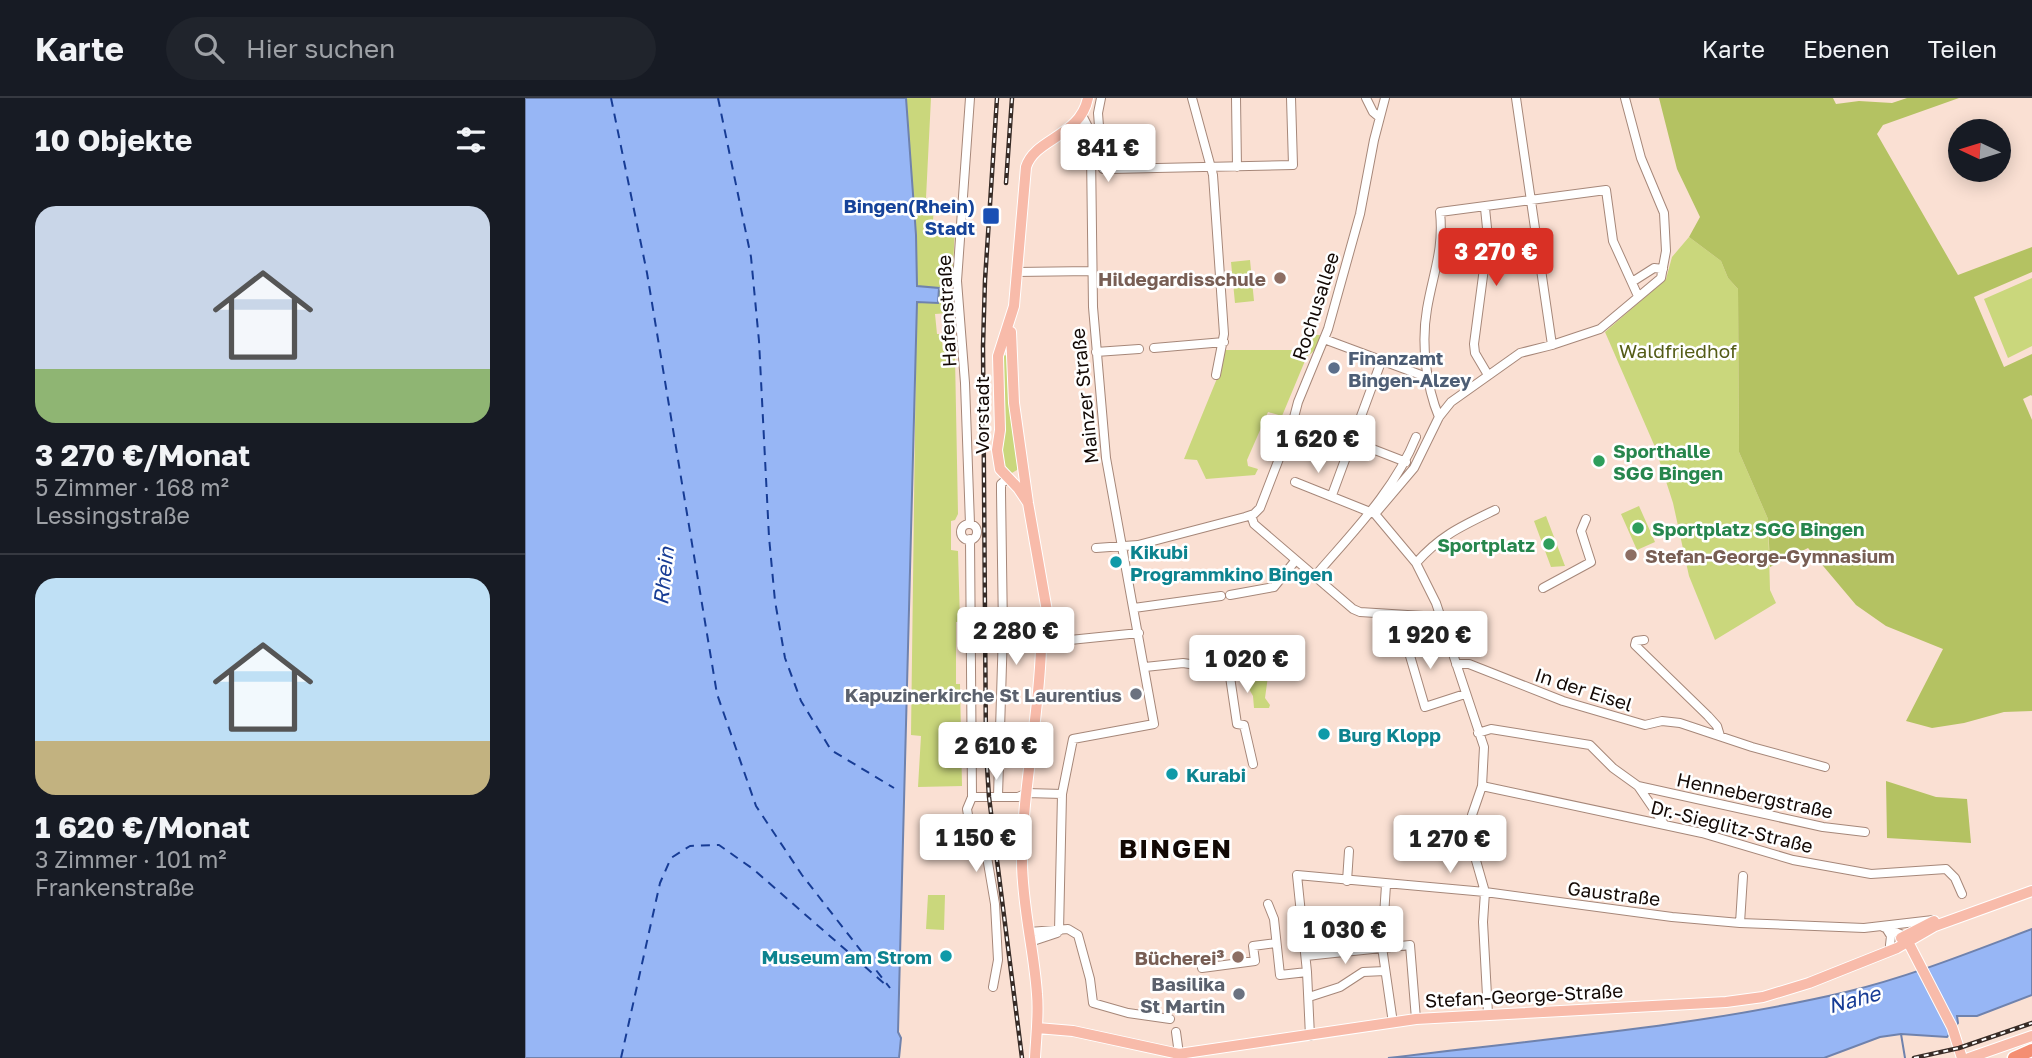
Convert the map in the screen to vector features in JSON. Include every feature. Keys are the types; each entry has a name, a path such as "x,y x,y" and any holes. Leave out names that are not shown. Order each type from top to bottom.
{"highway":[{"path":"2014,1058 2032,1050"}],"main road":[{"path":"1080,118 1088,98"},
{"name":"Vorstadt","path":"1028,503 1000,469 998,461 998,356 1014,306 1028,160 1080,118"},
{"name":"Vorstadt","path":"1011,320 1010,355 1028,503 1047,611 1046,636"},
{"path":"998,356 1006,352 1010,355"},
{"path":"1008,478 1021,474 1023,466"},
{"path":"1037,634 1046,636 1046,647 1041,649 1036,647 1033,640 1037,634"},
{"path":"1035,1058 1037,990 1022,862 1041,649"},
{"path":"1907,939 2032,891"},
{"path":"1907,939 1936,919 1969,913"},
{"path":"1907,939 1958,1044 1962,1058"},
{"name":"Stefan-George-Straße","path":"1868,961 1890,945 1907,939"},
{"name":"Stefan-George-Straße","path":"1178,1054 1416,1019 1726,1002 1763,997 1868,961 1907,939"},
{"path":"1037,1028 1073,1031 1178,1054"},
{"path":"1969,1058 2032,1035"}],"street":[{"name":"Hafenstraße","path":"970,98 957,281 965,383 970,524 963,526 961,531 964,537 970,540 972,797"},
{"path":"1101,98 1098,113 1103,169 1293,165 1290,98"},
{"path":"1192,98 1212,167 1224,342 1216,375"},
{"path":"1236,98 1237,167"},
{"path":"1366,98 1373,112 1379,117"},
{"name":"Rochusallee","path":"1251,515 1258,511 1262,503 1324,339 1360,214 1385,98"},
{"path":"1516,98 1552,345"},
{"path":"1315,576 1414,468 1439,417 1451,402 1520,353 1600,329 1661,278 1666,237 1664,213 1641,158 1625,98"},
{"name":"Mainzer Straße","path":"1080,118 1091,153"},
{"name":"Mainzer Straße","path":"1062,794 1073,739 1154,724 1106,458 1096,352 1092,135 1080,118"},
{"path":"1061,134 1079,134 1087,138"},
{"path":"1439,417 1429,378 1425,336 1427,309 1442,237 1440,212 1606,190 1613,241 1638,296"},
{"path":"1485,208 1488,238 1473,344 1475,353 1488,375"},
{"path":"1632,282 1654,268 1663,269"},
{"path":"1016,272 1093,271"},
{"path":"1324,339 1429,378"},
{"path":"1154,348 1224,342"},
{"path":"1096,352 1139,349"},
{"path":"1332,495 1381,362"},
{"path":"1294,419 1406,462"},
{"path":"1373,512 1406,462 1416,437"},
{"path":"998,796 1002,640 1001,484 1008,478"},
{"path":"1295,482 1373,512 1416,563 1436,603 1484,747 1482,786 1472,815 1469,836 1485,892 1483,922 1488,1014"},
{"path":"1416,563 1434,543 1456,528 1495,510"},
{"path":"1095,548 1138,545 1251,515 1254,524 1295,561 1360,612 1439,617"},
{"path":"1543,588 1583,562 1591,562 1581,531 1586,519"},
{"path":"1134,608 1274,587 1295,561"},
{"path":"1398,615 1426,707 1465,694"},
{"path":"1046,636 1060,641 1139,633"},
{"path":"1002,640 1033,640"},
{"path":"1644,640 1636,641 1635,645 1708,716 1717,726 1720,736"},
{"path":"1145,667 1182,663 1229,670 1237,724 1244,725 1254,764"},
{"name":"In der Eisel","path":"1456,664 1469,664 1563,701 1645,725 1663,721 1680,723 1825,767"},
{"path":"1478,733 1491,729 1590,745 1613,768 1639,786 1664,824"},
{"name":"Dr.-Sieglitz-Straße","path":"1482,786 1664,824 1793,860 1871,874 1945,869 1955,878 1962,894"},
{"name":"Hennebergstraße","path":"1639,786 1823,827 1865,832"},
{"path":"993,987 998,960 995,904 986,851 969,821 967,809 972,797 1018,797 1027,793 1062,794 1059,931"},
{"path":"1347,881 1349,851"},
{"name":"Gaustraße","path":"1306,956 1297,874 1386,885 1485,892 1672,917 1740,923 1884,928 1936,919"},
{"path":"1740,923 1743,876"},
{"path":"1386,885 1382,947 1393,1023"},
{"path":"1268,904 1274,919 1280,975 1307,972"},
{"path":"1895,925 1902,927 1907,939"},
{"path":"1884,928 1891,936 1890,945"},
{"name":"Gaustraße","path":"1884,928 1907,939"},
{"path":"1029,937 1072,930 1078,935 1082,945 1093,1003 1128,1013 1170,1020"},
{"path":"1202,968 1255,961 1253,946 1276,943"},
{"path":"1310,1036 1306,956 1410,945 1416,1019"},
{"path":"1309,997 1341,987 1363,972 1385,971"},
{"path":"1176,1032 1178,1054"}],"green space":[{"path":"906,98 931,98 926,198 934,199 933,222 954,224 955,229 952,282 945,282 944,308 949,313 935,314 937,334 946,334 952,340 942,341 943,351 951,351 952,357 955,357 958,514 955,520 951,521 951,550 958,551 960,622 956,622 956,684 960,684 962,786 918,787 921,736 911,735 917,275"},
{"path":"1659,98 1833,98 1836,104 1859,101 1892,103 1907,98 1959,98 1883,125 1877,134 1958,275 2032,247 2032,272 1974,297 2004,367 2032,354 2032,396 2023,399 2032,420 2032,711 2004,712 1932,728 1906,721 1943,649 1886,626 1856,605 1808,548 1770,567 1768,519 1739,452 1738,289 1728,278 1721,261 1689,237 1700,217 1677,169"},
{"name":"Waldfriedhof","path":"1689,237 1721,261 1728,278 1738,289 1739,452 1768,519 1770,590 1776,603 1715,640 1689,576 1673,503 1655,447 1605,332 1666,279 1672,257"},
{"path":"1250,260 1254,301 1235,303 1231,262"},
{"path":"2032,278 2032,346 2008,358 1984,299"},
{"path":"1312,335 1320,335 1317,345 1307,356 1282,416 1268,412 1247,460 1248,466 1258,469 1255,475 1206,479 1197,460 1184,459 1218,376 1224,350 1298,350 1305,346"},
{"path":"1004,355 1008,356 1019,466 1010,474 1002,470"},
{"name":"Sportplatz SGG Bingen","path":"1639,506 1655,542 1637,550 1621,514"},
{"name":"Sportplatz","path":"1546,516 1565,566 1551,567 1534,521"},
{"path":"1244,668 1268,676 1265,698 1269,708 1254,708 1253,696 1240,673"},
{"path":"1886,781 1936,797 1967,799 1971,843 1887,838"},
{"path":"1447,833 1450,850 1423,854 1422,837"},
{"path":"928,895 945,895 944,930 926,929"}],"water":[{"name":"Rhein","path":"525,98 906,98 917,286 939,288 938,303 917,302 899,1058 525,1058"},
{"name":"Nahe","path":"2032,929 2032,995 1977,1016 1957,1016 1958,1023 1947,1037 1901,1034 1880,1037 1824,1058 1388,1058 1618,1031 1790,1004 1893,979"}],"waterway":[{"path":"1901,1034 1905,1058"}],"ferry route":[{"path":"611,98 647,273 717,694 756,806 802,875 890,988"},
{"path":"718,98 751,257 759,341 769,537 775,601 785,658 801,701 831,750 894,788"},
{"path":"621,1058 660,883 671,858 690,846 719,845 753,869 886,985"}],"railway":[{"path":"997,98 983,346 986,751 989,797 1022,1058"},
{"path":"1006,183 1012,98"},
{"path":"1914,1058 1959,1048 2032,1023"}],"place":[{"name":"Bingen(Rhein) Stadt","path":"991,216"},
{"name":"Hildegardisschule","path":"1280,278"},
{"name":"Finanzamt Bingen-Alzey","path":"1334,368"},
{"name":"Sporthalle SGG Bingen","path":"1599,461"},
{"name":"Sportplatz SGG Bingen","path":"1638,528"},
{"name":"Sportplatz","path":"1549,544"},
{"name":"Stefan-George-Gymnasium","path":"1631,555"},
{"name":"Kikubi Programmkino Bingen","path":"1116,562"},
{"name":"Kapuzinerkirche St Laurentius","path":"1136,694"},
{"name":"Burg Klopp","path":"1324,734"},
{"name":"Kurabi","path":"1172,774"},
{"name":"Museum am Strom","path":"946,956"},
{"name":"Bücherei³","path":"1238,957"},
{"name":"Basilika St Martin","path":"1239,994"}],"district":[{"name":"BINGEN","path":"1176,848"}]}
